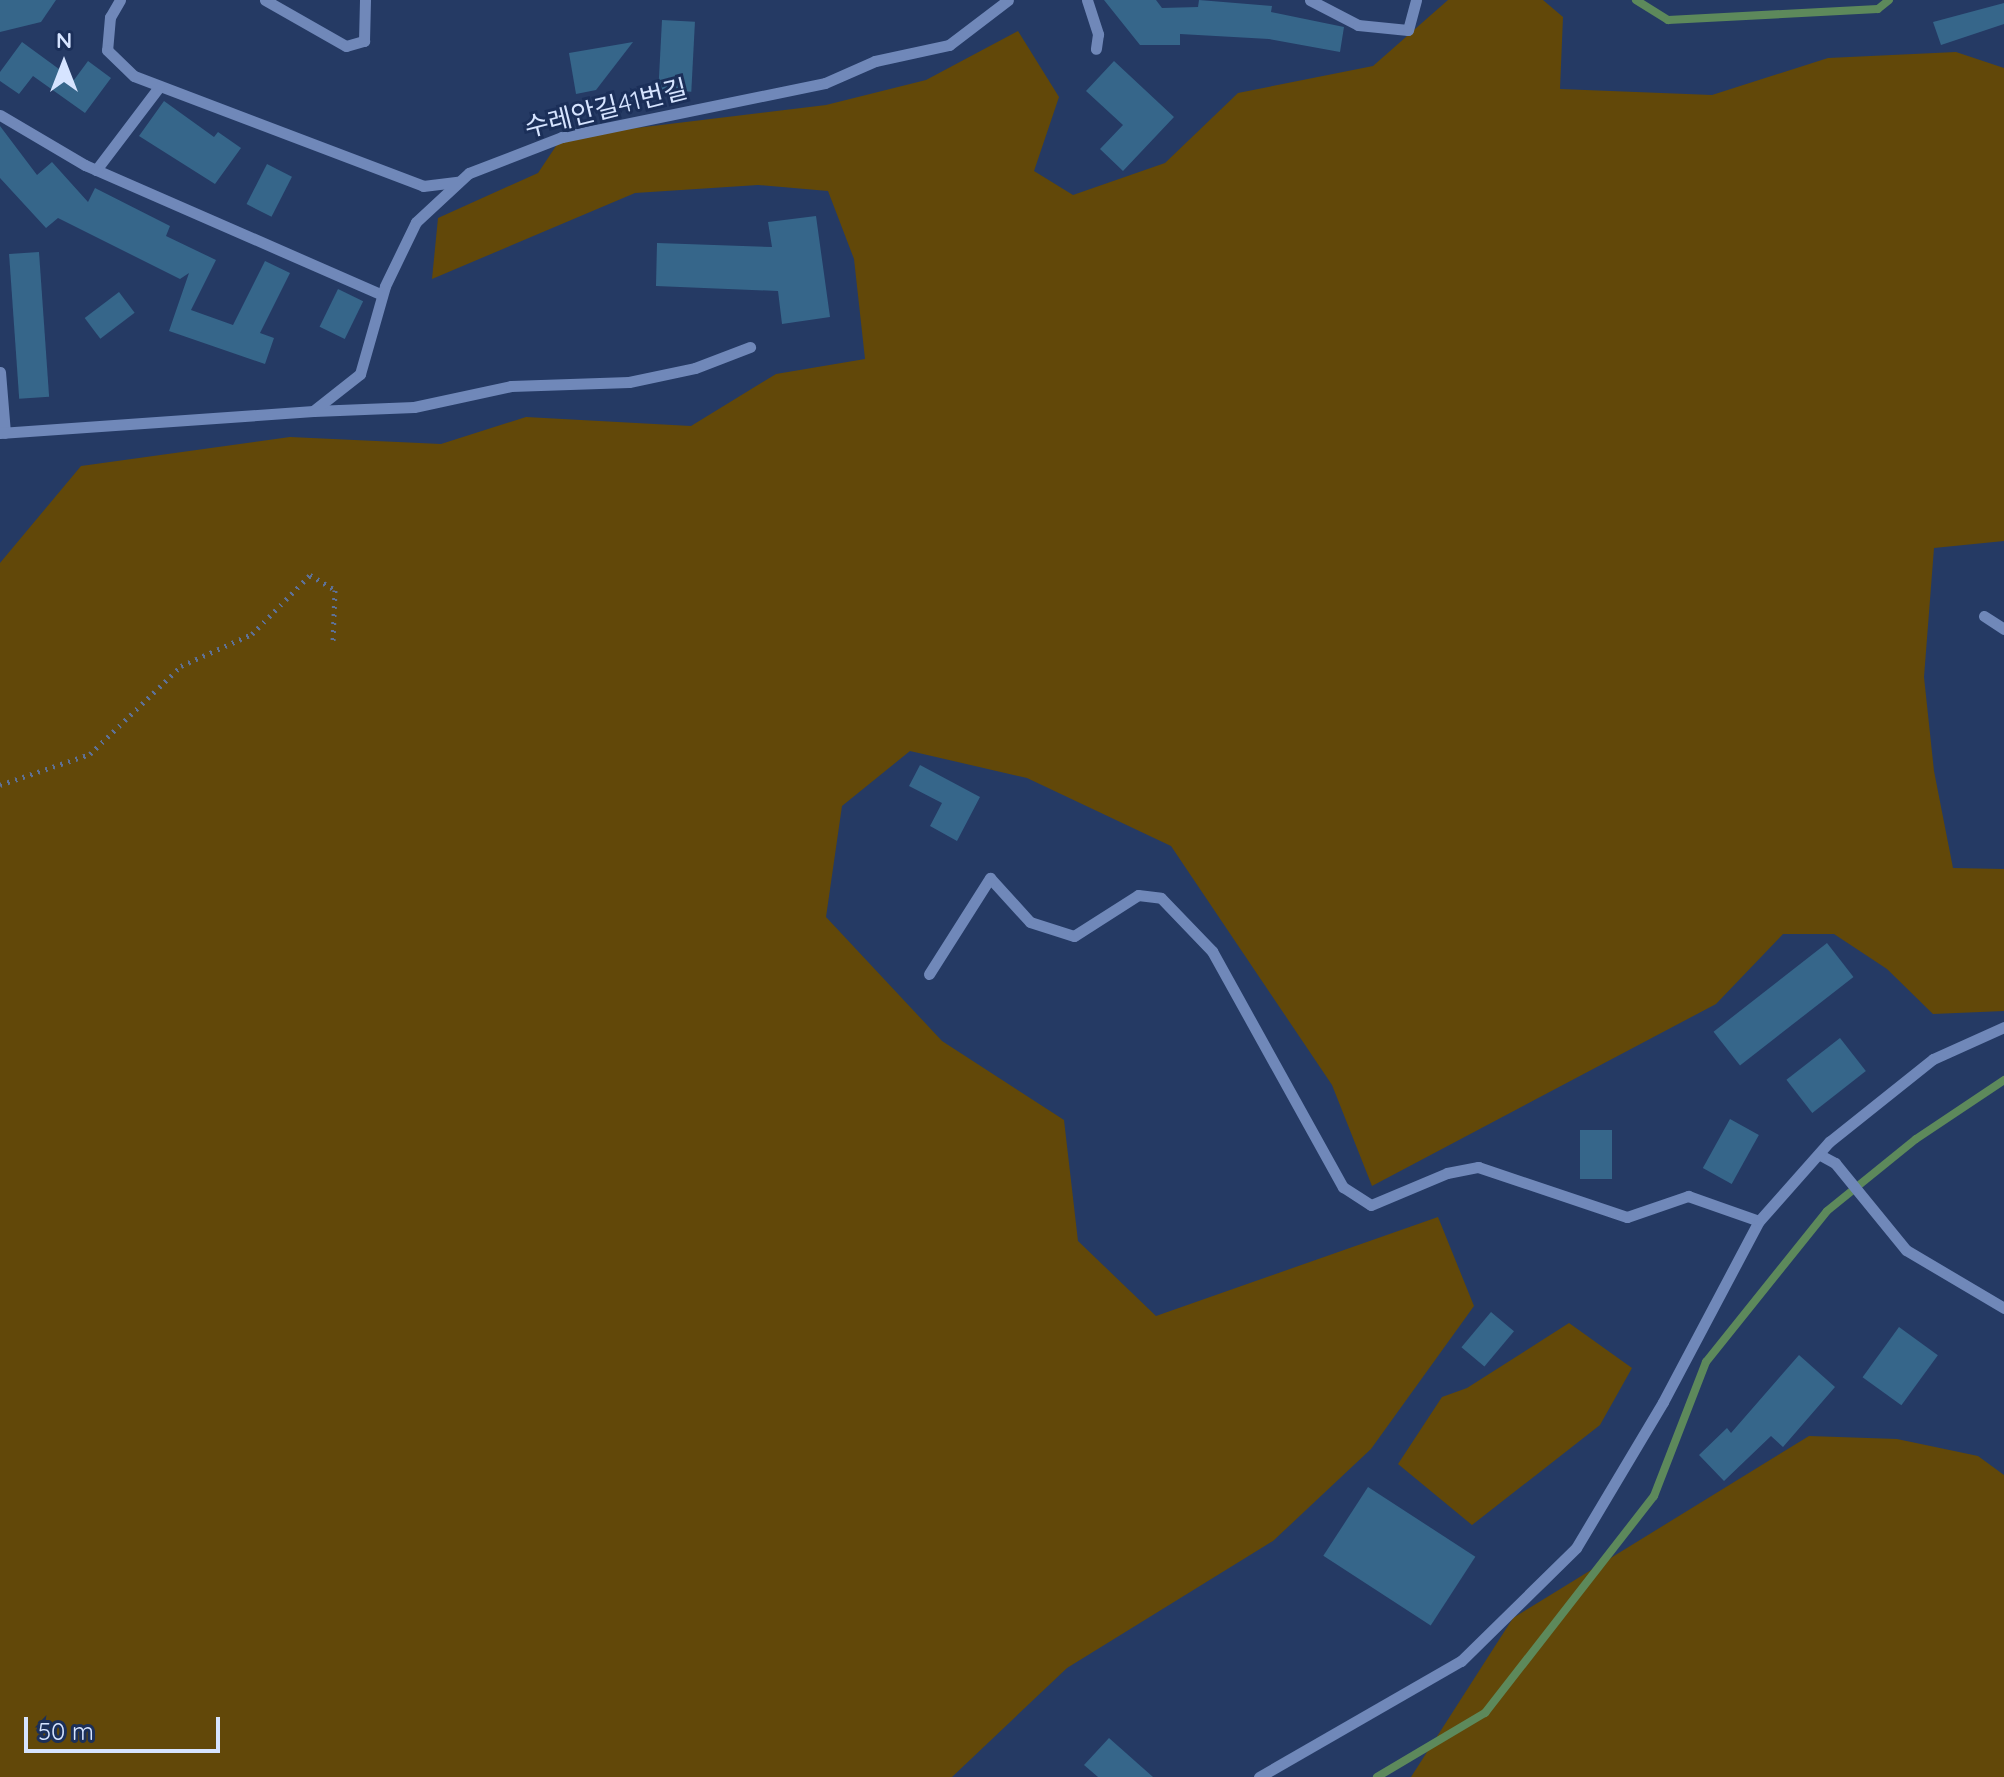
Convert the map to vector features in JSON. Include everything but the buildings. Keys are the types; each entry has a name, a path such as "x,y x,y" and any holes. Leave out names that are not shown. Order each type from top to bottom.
{"lane":[{"path":"120,0 110,17 107,50 134,76 423,186 459,182"},
{"path":"265,0 346,46 364,41 365,0"},
{"name":"수레안길41번길","path":"313,411 360,374 382,295 416,222 469,173 562,137 825,83 875,61 949,45 1008,0"},
{"path":"1087,0 1098,34 1096,49"},
{"path":"1310,0 1358,25 1408,30 1416,0"},
{"path":"96,170 159,87"},
{"path":"0,115 96,170 382,295"},
{"path":"0,372 2,433 414,407 511,386 629,382 695,368 750,347"},
{"path":"1984,616 2004,629"},
{"path":"929,974 990,878 1030,922 1074,936 1138,895 1161,898 1212,951 1343,1187 1371,1205 1447,1173 1478,1167 1627,1217 1688,1196 1759,1221"},
{"path":"1259,1777 1461,1661 1576,1548 1663,1402 1759,1221 1822,1156 1829,1142 1933,1059 2004,1027"},
{"path":"1822,1156 1835,1163 1906,1250 2004,1308"}],"path":[{"path":"0,785 90,754 181,666 252,634 310,575 335,590 333,641"}],"shaded area":[{"path":"1448,0 1543,0 1563,17 1560,89 1712,95 1828,58 1956,52 2004,68 2004,541 1934,548 1924,677 1934,771 1953,868 2004,869 2004,1011 1933,1014 1887,969 1834,934 1783,934 1716,1004 1372,1186 1332,1085 1171,846 1027,778 910,751 842,806 826,917 942,1041 1064,1120 1078,1241 1156,1316 1438,1217 1474,1306 1371,1449 1273,1541 1067,1668 952,1777 0,1777 0,563 81,466 290,437 441,444 526,417 691,426 776,374 865,359 854,259 828,191 758,185 635,193 432,279 438,218 538,173 562,137 826,105 926,80 1018,31 1059,97 1034,171 1073,195 1165,163 1238,93 1373,66"},
{"path":"1569,1323 1632,1368 1600,1425 1472,1525 1398,1464 1442,1397 1467,1388"},
{"path":"1809,1436 1897,1439 1978,1456 2004,1475 2004,1777 1411,1777 1513,1618"}],"waterway":[{"path":"1636,0 1668,20 1878,9 1889,0"},
{"path":"1377,1777 1485,1713 1654,1496 1706,1362 1827,1211 1916,1139 2004,1080"}]}
